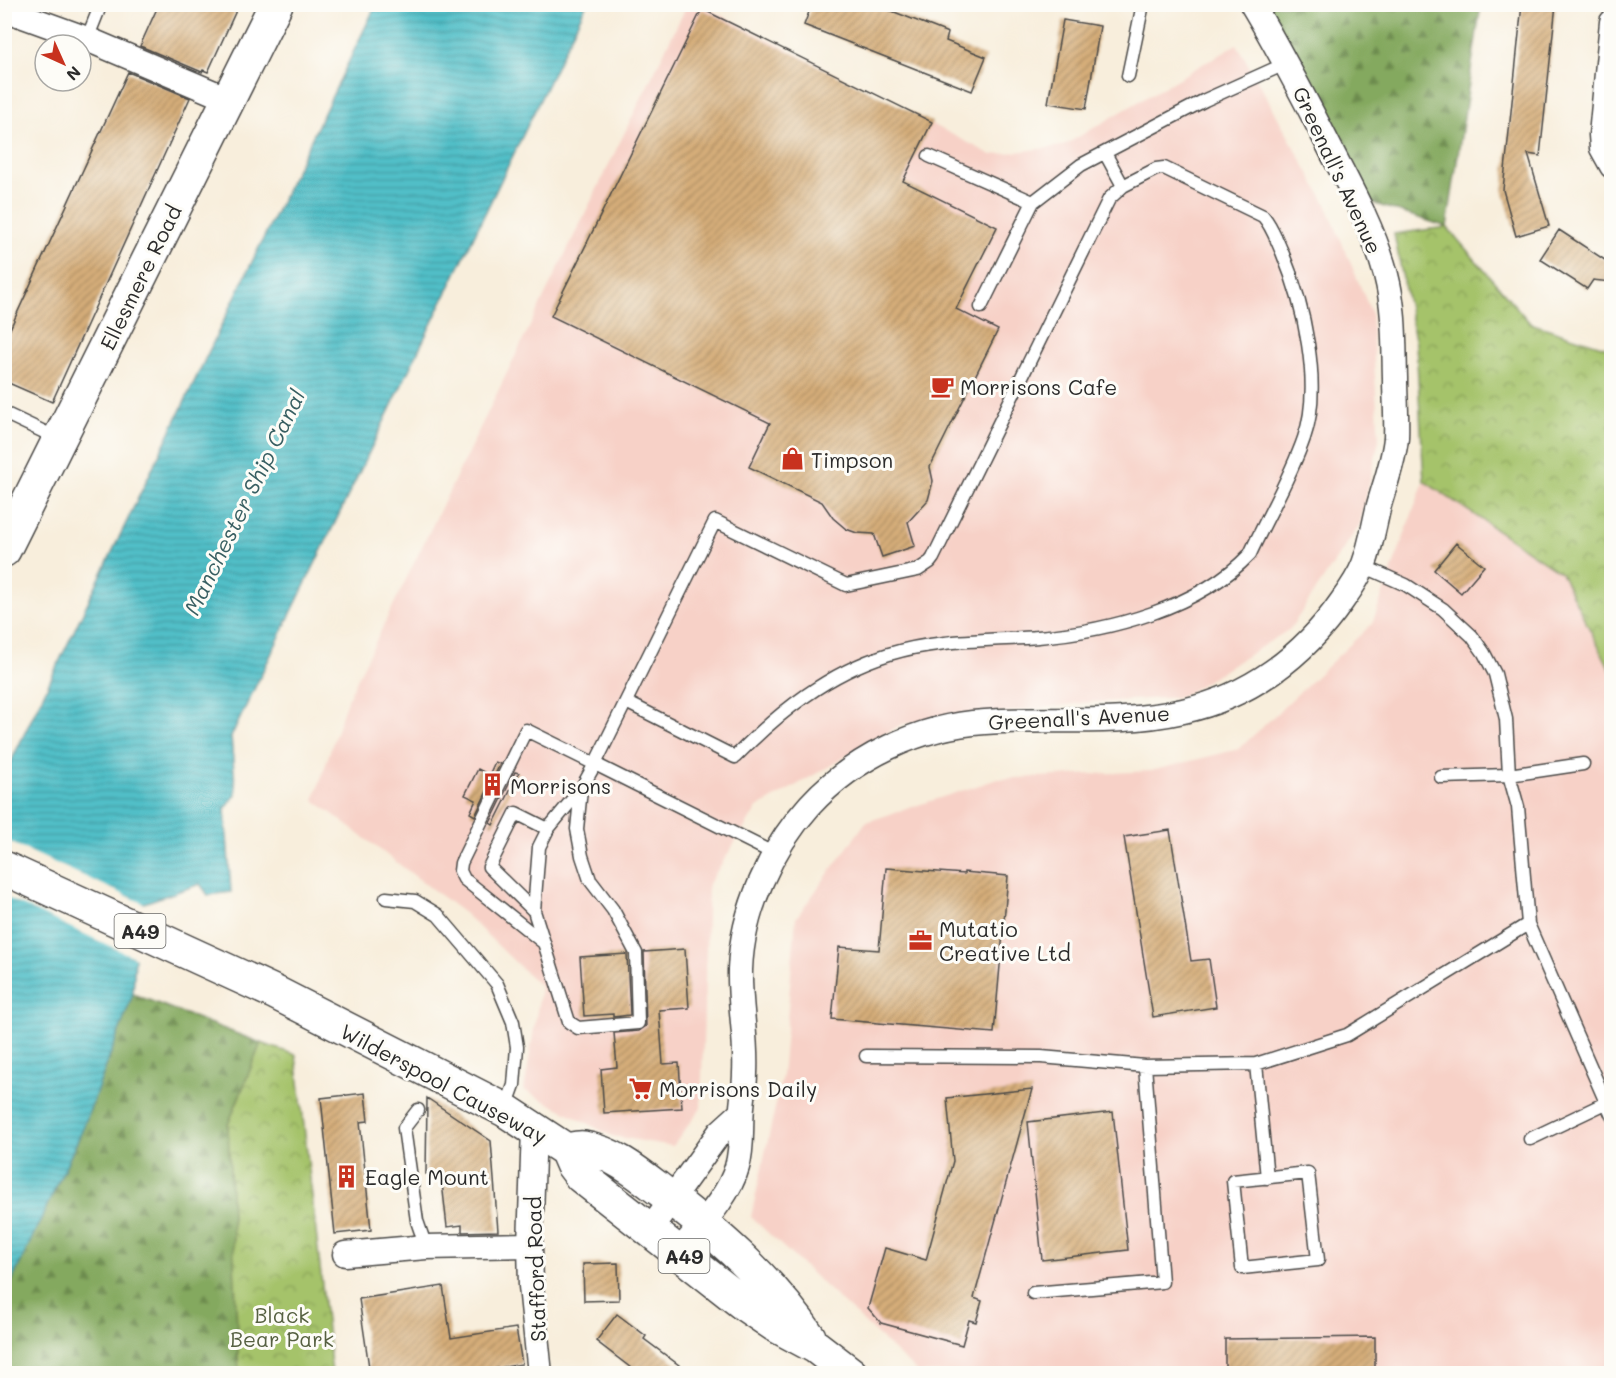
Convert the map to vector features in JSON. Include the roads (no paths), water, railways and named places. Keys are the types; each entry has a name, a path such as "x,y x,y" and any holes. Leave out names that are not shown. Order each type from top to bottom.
{"main road":[{"name":"Ellesmere Road","path":"4,550 276,4"},
{"name":"Wilderspool Causeway","path":"4,868 276,993 505,1110 566,1150 581,1176 775,1326 816,1347 851,1374"},
{"name":"Wilderspool Causeway","path":"566,1150 583,1148 623,1163 702,1222 787,1308 816,1347"}],"street":[{"name":"Greenall's Avenue","path":"679,1252 725,1192 737,1169 742,1145 741,1113 746,1071 740,964 752,906 775,854 809,806 831,785 872,756 915,735 961,724 985,722 1146,717 1213,703 1267,677 1309,642 1331,618 1363,566 1396,442 1394,327 1390,295 1385,272 1356,198 1287,63 1252,4"},
{"path":"4,9 70,33"},
{"path":"1611,22 1601,135 1602,148 1611,166"},
{"path":"93,42 228,99"},
{"path":"650,1229 720,1132 741,1113"},
{"name":"Stafford Road","path":"534,1128 530,1245 531,1286 540,1374"},
{"path":"345,1254 426,1247 530,1245"}],"lane":[{"path":"89,33 100,4"},
{"path":"1128,76 1143,4"},
{"path":"981,307 1033,202 1081,165 1205,100 1287,63"},
{"path":"1105,153 1123,186"},
{"path":"929,156 1033,202"},
{"path":"581,789 577,829 582,856 590,880 613,910 636,953 638,1023 578,1028 569,1022 534,911 539,847 548,829 581,789 595,764 715,521 846,585 918,570 930,562 956,514 1109,199 1123,186 1156,169 1164,168 1263,216 1270,224 1294,280 1305,322 1309,352 1310,409 1305,437 1250,554 1239,566 1172,606 1111,626 1037,637 962,640 890,654 854,667 818,687 766,725 735,757 626,702"},
{"path":"4,414 60,439"},
{"path":"1363,566 1428,597 1472,636 1484,652 1495,674 1506,719 1509,776 1518,807 1528,924 1609,1102 1611,1116"},
{"path":"544,943 464,879 460,871 460,863 526,730 775,854"},
{"path":"1441,777 1509,776 1583,764"},
{"path":"534,911 489,867 516,813 548,829"},
{"path":"386,898 415,901 438,915 497,984 513,1022 517,1047 514,1085 505,1110"},
{"path":"866,1056 1041,1057 1145,1066 1256,1064 1347,1035 1528,924"},
{"path":"1256,1064 1267,1178"},
{"path":"1033,1293 1162,1282 1145,1066"},
{"path":"1530,1139 1609,1102"},
{"path":"418,1110 404,1128 417,1221 426,1247"},
{"path":"1308,1173 1318,1260 1242,1268 1233,1181 1267,1178 1308,1173"}],"water":[{"name":"Manchester Ship Canal","path":"376,5 586,5 231,737 236,794 225,809 231,892 208,895 200,884 138,905 133,994 82,1131 5,1296 5,774"}],"place":[{"name":"Morrisons Cafe","path":"942,386"},
{"name":"Timpson","path":"793,459"},
{"name":"Morrisons","path":"492,785"},
{"name":"Mutatio Creative Ltd","path":"921,940"},
{"name":"Morrisons Daily","path":"641,1088"},
{"name":"Eagle Mount","path":"347,1176"}],"park label":[{"name":"Black Bear Park","path":"282,1326"}]}
